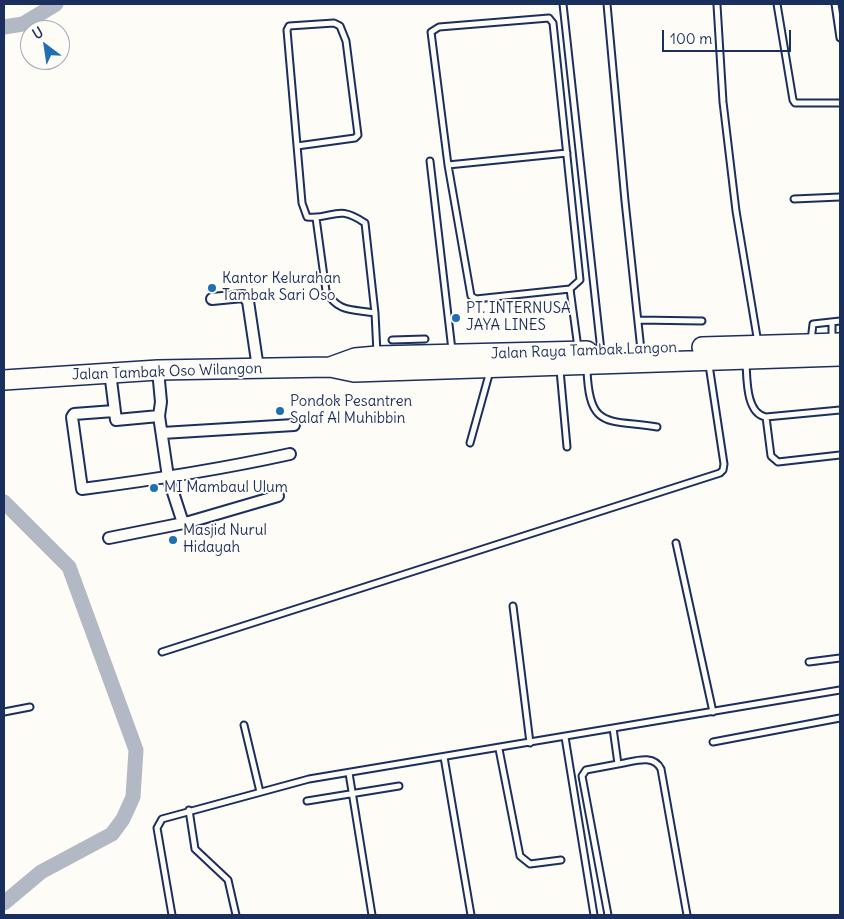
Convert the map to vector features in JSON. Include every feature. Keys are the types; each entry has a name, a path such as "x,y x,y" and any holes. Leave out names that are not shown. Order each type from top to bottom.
{"highway":[{"path":"750,351 811,344 835,350"},
{"name":"Jalan Raya Tambak Langon","path":"453,362 586,356 641,350 707,353"},
{"path":"453,362 491,367 560,364 586,356 835,350"},
{"name":"Jalan Tambak Oso Wilangon","path":"10,380 110,372 330,366 354,372 378,364 453,362"}],"street":[{"path":"212,299 243,296 248,300 258,368"},
{"path":"158,370 161,402 159,416 168,477 182,523"},
{"path":"110,372 114,411 118,421 159,416"},
{"path":"114,411 74,414 72,416 82,489 168,477 290,454"},
{"path":"162,433 294,425"},
{"path":"109,538 182,523 278,496"}],"lane":[{"path":"563,4 588,399 598,414 608,421 657,427"},
{"path":"607,4 641,350"},
{"path":"777,4 793,100 796,103 840,103"},
{"path":"835,4 840,38"},
{"path":"717,5 723,102 732,171 750,351 750,400 754,412 766,417 840,410"},
{"path":"549,18 552,20 567,153 580,280 578,284 570,289 476,299 471,296 448,165 431,32 439,26 549,18"},
{"path":"297,146 355,138 358,135 346,41 340,26 334,23 288,27 297,146 302,203 307,217 316,218 323,214 342,212 353,215 365,223 375,313 378,364"},
{"path":"448,165 567,153"},
{"path":"430,162 453,362"},
{"path":"794,199 840,197"},
{"path":"316,218 326,291 332,301 340,307 375,313"},
{"path":"570,289 586,356"},
{"path":"638,320 702,321"},
{"path":"811,344 813,324 840,321"},
{"path":"832,322 835,350"},
{"path":"392,340 426,340"},
{"path":"162,652 720,472 723,470 724,464 707,353"},
{"path":"560,364 567,447"},
{"path":"470,443 491,367"},
{"path":"766,417 771,456 778,462 840,455"},
{"path":"676,543 713,712"},
{"path":"513,606 530,743"},
{"path":"809,662 840,658"},
{"path":"172,915 157,828 162,819 189,810 310,779 499,749 840,690"},
{"path":"4,712 30,708"},
{"path":"713,742 840,718"},
{"path":"244,725 260,792"},
{"path":"613,728 618,764"},
{"path":"565,737 594,915"},
{"path":"499,749 520,856 530,864 561,860"},
{"path":"444,757 471,915"},
{"path":"608,915 582,776 586,770 652,759 657,762 660,769 687,915"},
{"path":"349,773 372,915"},
{"path":"307,800 399,786"},
{"path":"189,810 195,849 228,880 236,915"}],"waterway":[{"path":"4,27 23,24 56,4"},
{"path":"4,502 69,567 136,750 133,797 123,819 112,834 41,872 4,903"}],"place":[{"name":"Kantor Kelurahan Tambak Sari Oso","path":"212,288"},
{"name":"PT. INTERNUSA JAYA LINES","path":"456,318"},
{"name":"Pondok Pesantren Salaf Al Muhibbin","path":"280,411"},
{"name":"MI Mambaul Ulum","path":"154,488"},
{"name":"Masjid Nurul Hidayah","path":"173,540"}]}
